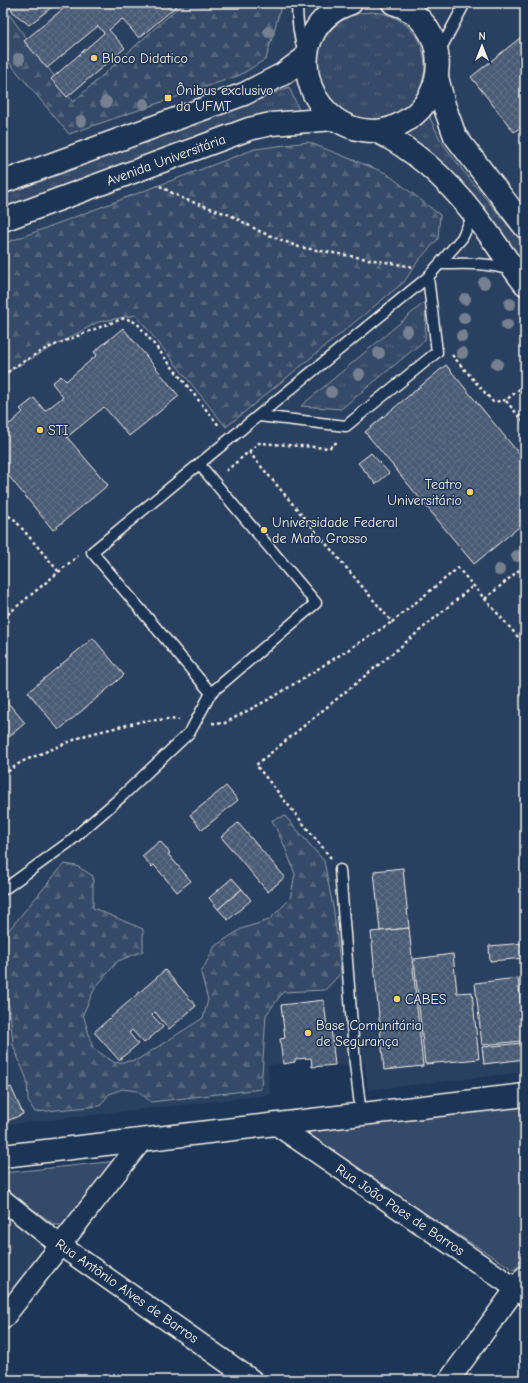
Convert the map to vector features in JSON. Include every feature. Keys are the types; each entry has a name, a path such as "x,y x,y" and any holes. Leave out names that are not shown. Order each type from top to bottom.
{"street":[{"name":"Avenida Universitária","path":"351,3 341,6 323,20 313,33 306,57 309,83 318,103 334,119 355,128 376,131 394,139 420,159 446,183 474,214 520,278"},
{"name":"Avenida Universitária","path":"406,5 422,20 432,36 438,54 438,77 444,105 455,136 525,227"},
{"path":"3,182 244,94 283,74 306,57"},
{"name":"Avenida Universitária","path":"376,131 398,126 416,114 430,97 438,77"},
{"name":"Avenida Universitária","path":"3,220 249,129 271,124 334,119"},
{"path":"3,1156 525,1095"},
{"name":"Rua João Paes de Barros","path":"275,1124 522,1286"},
{"path":"3,1318 143,1139"},
{"name":"Rua Antônio Alves de Barros","path":"3,1200 60,1245 252,1380"},
{"path":"449,1380 522,1286"}],"lane":[{"path":"297,3 299,38 306,57"},
{"path":"438,54 465,3"},
{"path":"211,693 92,552 428,277 462,238 474,214"},
{"path":"440,264 494,265 520,278"},
{"path":"259,416 346,426 431,357 437,352 428,277"},
{"path":"3,890 68,843 121,797 190,732 211,693 316,603 199,464"},
{"path":"340,870 355,1064 361,1114"}],"path":[{"path":"156,182 165,189 184,199 230,215 261,232 299,247 418,268"},
{"path":"3,376 16,366 45,349 125,318 138,323 230,439"},
{"path":"506,400 525,423"},
{"path":"249,452 392,622 458,568 525,645"},
{"path":"3,513 14,519 59,572"},
{"path":"3,618 80,555"},
{"path":"484,599 525,565"},
{"path":"340,870 256,765 394,653 473,586"}],"shaded area":[{"name":"Universidade Federal de Mato Grosso","path":"3,3 525,3 525,1072 368,1090 365,1063 312,1067 311,1058 295,1059 295,1062 268,1065 270,1095 3,1125"},
{"path":"3,1215 49,1248 3,1311"}],"green space":[{"path":"183,3 282,3 266,59 240,75 69,134 3,55 3,6 73,102"},
{"path":"371,12 392,16 410,27 421,45 425,66 421,87 410,105 392,116 371,120 350,116 332,105 321,87 317,66 321,45 332,27 350,16"},
{"path":"289,87 299,110 298,112 267,114 246,118 3,208 3,191 263,98"},
{"path":"430,112 430,118 441,141 464,172 525,246 525,268 399,134"},
{"path":"308,142 386,173 440,215 438,239 418,261 404,282 226,427 136,315 98,322 3,374 3,244 255,149"},
{"path":"426,301 425,340 341,409 301,406"},
{"path":"285,816 324,861 334,912 341,973 325,990 283,992 266,1015 261,1089 151,1102 138,1091 122,1089 109,1094 100,1106 35,1112 28,1101 27,1080 13,1045 10,1011 3,985 3,947 8,931 64,864 77,866 93,876 93,908 143,929 143,951 118,961 95,988 83,1014 93,1048 115,1063 137,1060 203,1018 208,1000 201,973 215,946 241,929 269,920 290,899 295,874 285,847 272,820"},
{"path":"525,1106 525,1254 514,1270 306,1139 311,1131"},
{"path":"117,1161 62,1225 55,1225 3,1188 3,1173"}],"building":[{"path":"7,3 57,3 29,25 14,13"},
{"name":"Bloco Didatico","path":"70,3 179,4 139,38 122,19 109,30 125,48 67,97 51,79 104,33 98,26 47,68 24,41"},
{"path":"525,34 525,124 514,132 471,77"},
{"name":"STI","path":"123,328 179,396 129,436 104,407 67,437 108,485 53,530 3,469 3,417 10,424 23,412 20,409 34,398 45,411 63,397 52,383 61,376 66,381 97,355 94,352"},
{"name":"Teatro Universitário","path":"446,365 525,461 525,522 474,564 365,432"},
{"path":"371,453 389,473 376,484 358,463"},
{"path":"93,638 124,675 59,730 28,692"},
{"path":"3,697 25,723 3,742"},
{"path":"226,786 238,800 202,830 190,815"},
{"path":"238,823 285,877 268,892 221,837"},
{"path":"160,841 170,853 168,854 191,881 177,892 154,865 152,867 142,856"},
{"path":"403,868 409,928 380,931 374,871"},
{"path":"232,878 242,889 218,909 209,898"},
{"path":"242,889 251,900 228,920 218,909"},
{"name":"CABES","path":"409,928 423,1066 384,1070 371,932"},
{"path":"525,943 525,958 490,961 489,946"},
{"path":"453,954 457,993 472,992 479,1059 425,1064 414,959"},
{"path":"165,970 196,1006 169,1029 155,1012 152,1015 163,1027 144,1043 132,1030 129,1033 138,1044 119,1060 94,1032"},
{"path":"518,978 523,1025 525,1025 525,1059 484,1064 482,1047 522,1043 522,1041 482,1045 475,983"},
{"name":"Base Comunitária de Segurança","path":"324,1000 327,1028 331,1028 335,1065 312,1067 311,1058 295,1059 295,1062 283,1064 280,1039 285,1038 281,1005"},
{"path":"11,1087 23,1114 7,1121 3,1112 3,1090"}],"place":[{"name":"Bloco Didatico","path":"94,58"},
{"name":"Ônibus exclusivo da UFMT","path":"168,98"},
{"name":"STI","path":"40,430"},
{"name":"Teatro Universitário","path":"470,492"},
{"name":"Universidade Federal de Mato Grosso","path":"264,530"},
{"name":"CABES","path":"397,999"},
{"name":"Base Comunitária de Segurança","path":"308,1033"}]}
